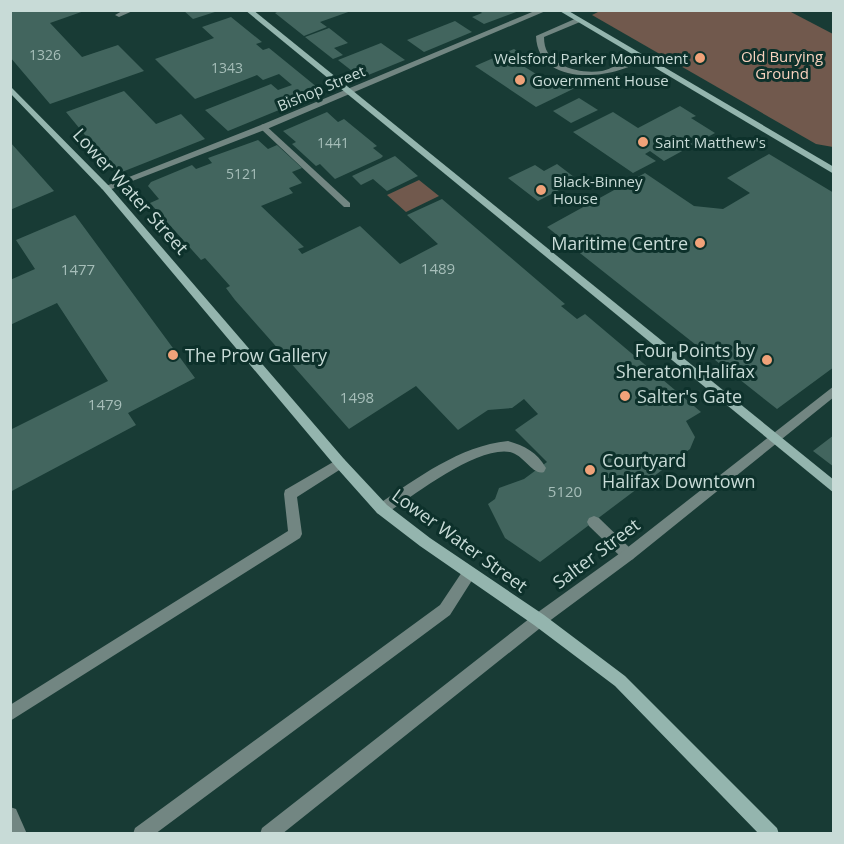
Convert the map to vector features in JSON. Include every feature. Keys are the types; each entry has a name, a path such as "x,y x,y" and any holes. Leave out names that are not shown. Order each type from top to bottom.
{"street":[{"path":"118,15 132,10"},
{"path":"248,10 834,488"},
{"name":"Bishop Street","path":"106,188 264,127 545,10"},
{"path":"561,10 834,171"},
{"path":"577,20 540,36 542,52 562,68 600,74 642,57"},
{"name":"Lower Water Street","path":"12,93 106,188 340,463 382,509 470,574 539,620 620,681 771,834"},
{"path":"264,127 346,205"},
{"name":"Salter Street","path":"268,834 539,620 628,555 771,438 834,390"},
{"path":"382,509 471,454 497,446 522,450 540,468"},
{"path":"10,714 296,534 290,494 340,463"},
{"path":"594,522 628,555"},
{"path":"141,834 445,610 470,574"},
{"path":"10,815 19,834"}],"green space":[{"name":"Old Burying Ground","path":"602,10 789,11 833,34 833,147 816,144 592,15"},
{"path":"419,180 439,196 406,212 387,195"}],"building":[{"path":"10,10 87,10 50,23 82,57 118,45 144,71 50,104 10,57"},
{"path":"183,10 217,10 218,11 193,19"},
{"path":"281,10 351,11 320,22 327,27 304,36 275,13"},
{"path":"479,10 519,11 484,24 472,17 482,13"},
{"path":"231,17 262,42 256,44 263,50 269,48 323,92 228,131 205,110 271,84 278,90 292,85 279,74 263,80 257,75 195,99 155,59 214,38 202,27"},
{"path":"455,21 472,32 424,52 407,40"},
{"path":"329,28 348,43 334,48 343,55 333,59 305,37"},
{"path":"381,43 405,60 361,78 338,60"},
{"name":"Government House","path":"514,49 530,59 520,64 549,82 558,78 575,88 536,107 475,66"},
{"path":"124,91 156,124 181,114 205,139 117,174 66,112"},
{"path":"579,98 598,110 571,123 553,111"},
{"name":"Saint Matthew's","path":"680,106 696,116 691,118 715,133 664,161 650,151 645,154 656,161 633,173 573,132 613,112 638,128"},
{"path":"327,112 338,122 344,119 377,146 373,148 383,156 335,179 320,164 316,166 292,144 296,142 283,131"},
{"path":"258,140 268,149 277,145 302,168 292,172 302,183 289,188 293,193 261,206 304,247 298,249 302,254 360,226 400,264 438,244 407,215 442,199 565,304 561,306 577,319 585,314 701,412 686,421 695,437 690,449 540,562 505,538 488,504 495,499 499,488 524,479 547,462 515,430 538,414 524,399 512,408 488,410 458,430 416,386 349,429 235,300 226,288 230,286 205,258 201,260 150,203 159,199 148,186 151,182 192,165 196,169 212,163 208,158"},
{"path":"10,142 54,191 10,210"},
{"name":"Maritime Centre","path":"769,154 834,193 834,367 777,409 547,227 645,173 694,206 723,209 750,193 727,178"},
{"path":"395,156 418,176 387,191 373,179 361,185 352,176"},
{"name":"Black-Binney House","path":"557,164 578,180 538,201 508,178 535,165 544,171"},
{"path":"75,215 195,378 128,413 136,425 10,492 10,430 108,381 57,303 10,325 10,280 35,269 16,240"},
{"path":"834,435 834,467 813,451"}],"place":[{"name":"Welsford Parker Monument","path":"700,58"},
{"name":"Government House","path":"520,80"},
{"name":"Saint Matthew's","path":"643,142"},
{"name":"Black-Binney House","path":"541,190"},
{"name":"Maritime Centre","path":"700,243"},
{"name":"The Prow Gallery","path":"173,355"},
{"name":"Four Points by Sheraton Halifax","path":"767,360"},
{"name":"Salter's Gate","path":"625,396"},
{"name":"Courtyard Halifax Downtown","path":"590,470"}]}
